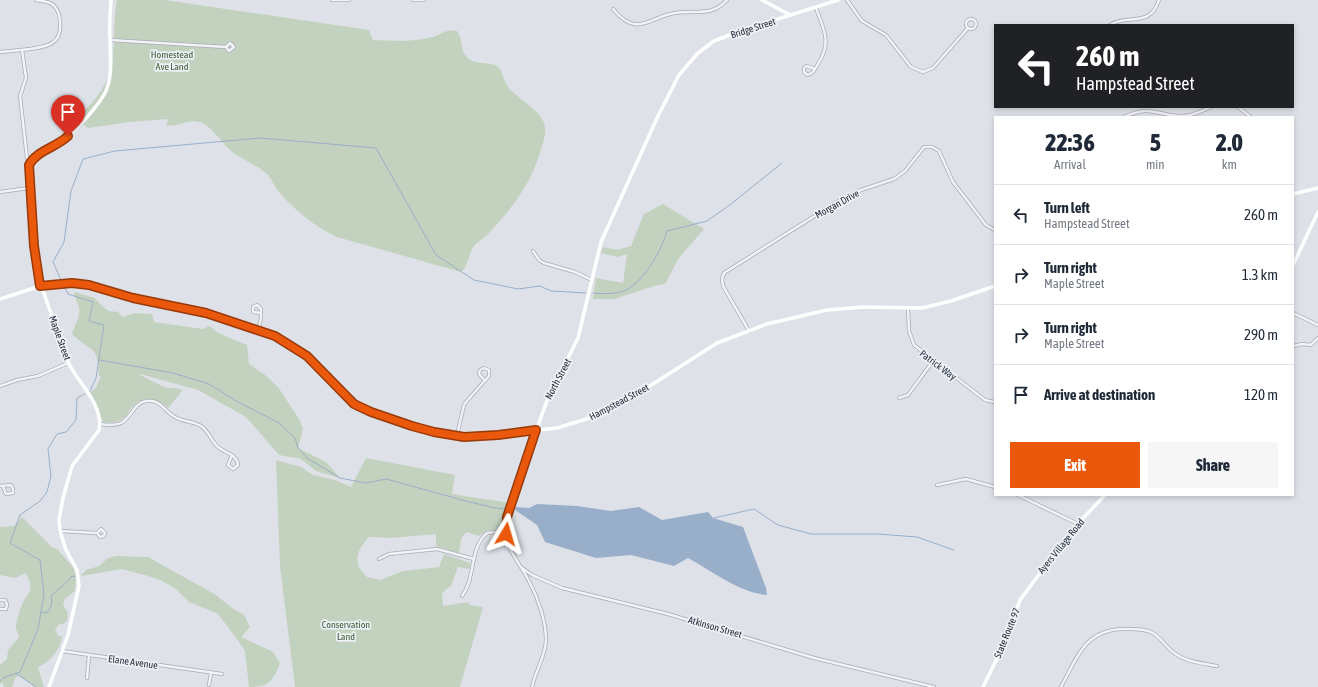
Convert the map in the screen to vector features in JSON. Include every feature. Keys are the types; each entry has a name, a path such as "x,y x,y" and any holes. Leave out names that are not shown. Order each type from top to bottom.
{"main road":[{"path":"31,162 38,156 62,142 101,99 111,74 110,40 112,0"},
{"path":"762,0 790,15"},
{"name":"Bridge Street","path":"679,75 697,54 714,41 838,0"},
{"name":"North Street","path":"536,430 548,398 578,338 597,253 603,236 661,110 679,75"},
{"name":"Maple Street","path":"31,162 28,170 36,266 40,286 69,362 91,399 100,424"},
{"path":"1294,193 1318,188"},
{"path":"1294,263 1318,212"},
{"name":"Hampstead Street","path":"0,299 40,286 72,283 89,285 133,298 206,313 275,336 301,351 316,364 344,395 362,408 412,426 457,436 475,437 572,425 598,415 628,400 717,343 749,331 811,313 827,310 863,307 908,309 932,306 994,286"},
{"path":"49,687 68,635 79,582 77,570 66,550 60,531 60,509 69,474 75,461 99,430 100,424"},
{"name":"Ayers Village Road","path":"1020,600 1078,524 1104,496"},
{"name":"State Route 97","path":"983,687 1005,642 1020,600"}],"street":[{"path":"0,52 22,50 49,44 59,36 59,19 57,10 52,4 36,0"},
{"path":"332,0 349,0"},
{"path":"413,0 424,0"},
{"path":"614,9 627,21 647,24 675,13 709,12 717,9 727,0"},
{"path":"847,0 862,21 886,35 911,67 920,72 926,72 933,68 968,28"},
{"path":"1112,24 1121,20 1134,20 1146,17 1155,9 1159,0"},
{"path":"814,69 822,57 826,45 825,33 816,8"},
{"path":"110,40 226,47"},
{"path":"22,50 26,78 20,96 27,158 31,162"},
{"path":"1126,116 1139,111 1149,110 1177,116 1190,115 1208,108"},
{"path":"1239,108 1250,116"},
{"name":"Morgan Drive","path":"749,331 723,286 722,279 724,273 840,200 861,190 894,179 905,171 924,147 932,147 939,151 953,182 986,225 994,229"},
{"path":"0,192 30,188"},
{"path":"533,251 539,260 544,263 575,272 592,280"},
{"name":"Patrick Way","path":"908,309 909,331 914,345 985,400 994,402"},
{"path":"258,330 261,313"},
{"path":"1294,313 1318,325"},
{"path":"1294,346 1302,344 1311,345 1318,338"},
{"path":"899,398 908,395 933,361"},
{"path":"0,386 19,379 38,376 69,362"},
{"path":"457,436 464,404 485,381 490,372 488,369 484,368 480,370 479,374 485,381"},
{"path":"100,424 111,425 121,423 140,404 147,401 155,402 161,404 176,418 201,426 216,445 232,455 238,463 237,467 233,469 228,465 232,455"},
{"name":"North Street","path":"532,687 545,646 545,633 536,598 522,568 510,553 506,531 507,517 536,430"},
{"path":"937,485 966,479 994,487"},
{"path":"1,486 12,486 12,494 6,494 1,486"},
{"path":"1020,496 1078,524"},
{"path":"60,531 97,533"},
{"path":"462,596 468,588 478,543 483,537 493,532 506,531"},
{"path":"379,559 390,554 437,549 474,559"},
{"name":"Atkinson Street","path":"522,568 532,576 562,588 631,604 814,658 934,687"},
{"path":"0,600 5,600 8,604 6,609 0,609"},
{"path":"1061,687 1080,652 1088,641 1097,635 1110,630 1140,629 1151,632 1180,656 1217,666"},
{"name":"Elane Avenue","path":"62,651 222,674"},
{"path":"87,678 89,655"},
{"path":"209,685 210,673"}],"green space":[{"name":"Homestead Ave Land","path":"117,0 165,0 369,30 373,40 418,40 433,37 448,31 457,31 466,56 473,61 497,66 502,72 508,87 533,108 544,123 545,135 536,165 531,176 512,206 486,236 474,246 465,267 461,272 337,237 306,218 278,191 266,173 230,150 206,125 202,123 192,121 170,126 166,125 169,119 130,122 88,128 75,119 94,100 109,76 113,58"},
{"path":"663,204 704,229 679,258 665,284 614,299 593,299 596,278 623,283 627,254 618,257 601,253 603,247 617,250 631,246 644,214"},
{"path":"74,292 95,298 109,311 118,312 123,317 134,313 152,314 154,322 203,329 209,326 218,333 247,345 249,364 265,375 278,387 299,419 303,429 298,448 326,462 340,478 316,471 301,459 279,455 246,417 198,390 140,374 166,388 177,388 183,390 168,408 155,400 145,399 136,403 120,420 108,423 103,422 90,392 96,388 101,376 99,376 97,358 92,350 72,334 79,311 79,306"},
{"name":"Conservation Land","path":"366,458 455,475 452,494 510,503 503,528 487,531 479,536 466,532 461,539 459,553 436,546 436,534 391,538 369,537 359,552 358,562 362,572 367,577 380,580 403,571 439,567 444,554 470,563 470,569 458,567 451,586 442,593 443,606 468,602 470,605 483,607 460,687 295,687 280,566 276,460 301,467 313,475 335,480 351,487"},
{"path":"22,517 53,548 56,548 73,567 76,576 75,591 65,599 63,605 68,613 67,621 63,624 59,624 55,630 59,637 62,635 58,649 47,662 38,667 44,687 35,687 19,675 15,678 12,687 4,687 2,682 0,685 0,665 7,659 8,650 19,637 16,629 17,622 23,602 30,592 30,585 26,573 15,578 0,575 0,527 14,526"},
{"path":"116,556 148,557 216,595 232,608 244,615 250,627 241,637 273,652 280,663 272,679 261,686 249,687 245,651 218,614 189,602 176,589 162,581 122,569 81,576 86,570 99,566 108,558"}],"water":[{"path":"537,504 577,506 611,511 639,507 662,520 708,512 713,518 743,527 766,588 767,595 736,586 688,558 674,566 631,555 596,558 545,542 537,525 515,510 516,507 529,508"}],"waterway":[{"path":"61,280 53,262 64,242 71,191 83,159 115,151 260,138 376,148 436,255 474,280 518,289 540,286 551,291 586,293"},
{"path":"593,293 615,293 629,288 636,283 650,266 661,248 667,231 707,221 731,204 782,163"},
{"path":"64,286 68,294 93,302 89,321 104,325 96,378 90,391"},
{"path":"99,360 173,373 209,384 238,402 279,423 295,438 298,448 307,458 340,478 366,483 386,479 462,500 495,508 507,509"},
{"path":"0,681 3,678 20,672 38,629 44,595 40,560 10,543 20,515 40,501 47,492 51,476 48,449 57,434 66,432 76,420 77,398 85,394"},
{"path":"714,518 754,509 778,525 811,534 878,534 917,537 954,550"},
{"path":"41,612 47,613 50,609 52,601 51,596 71,577 75,576"},
{"path":"17,674 36,687"}],"route":[{"path":"68,136 58,145 35,158 29,165 28,170 36,266 40,286 72,283 89,285 133,298 206,313 275,336 297,348 307,356 354,404 371,412 412,426 434,432 464,437 498,435 536,430 521,479 507,517 506,534"}]}
